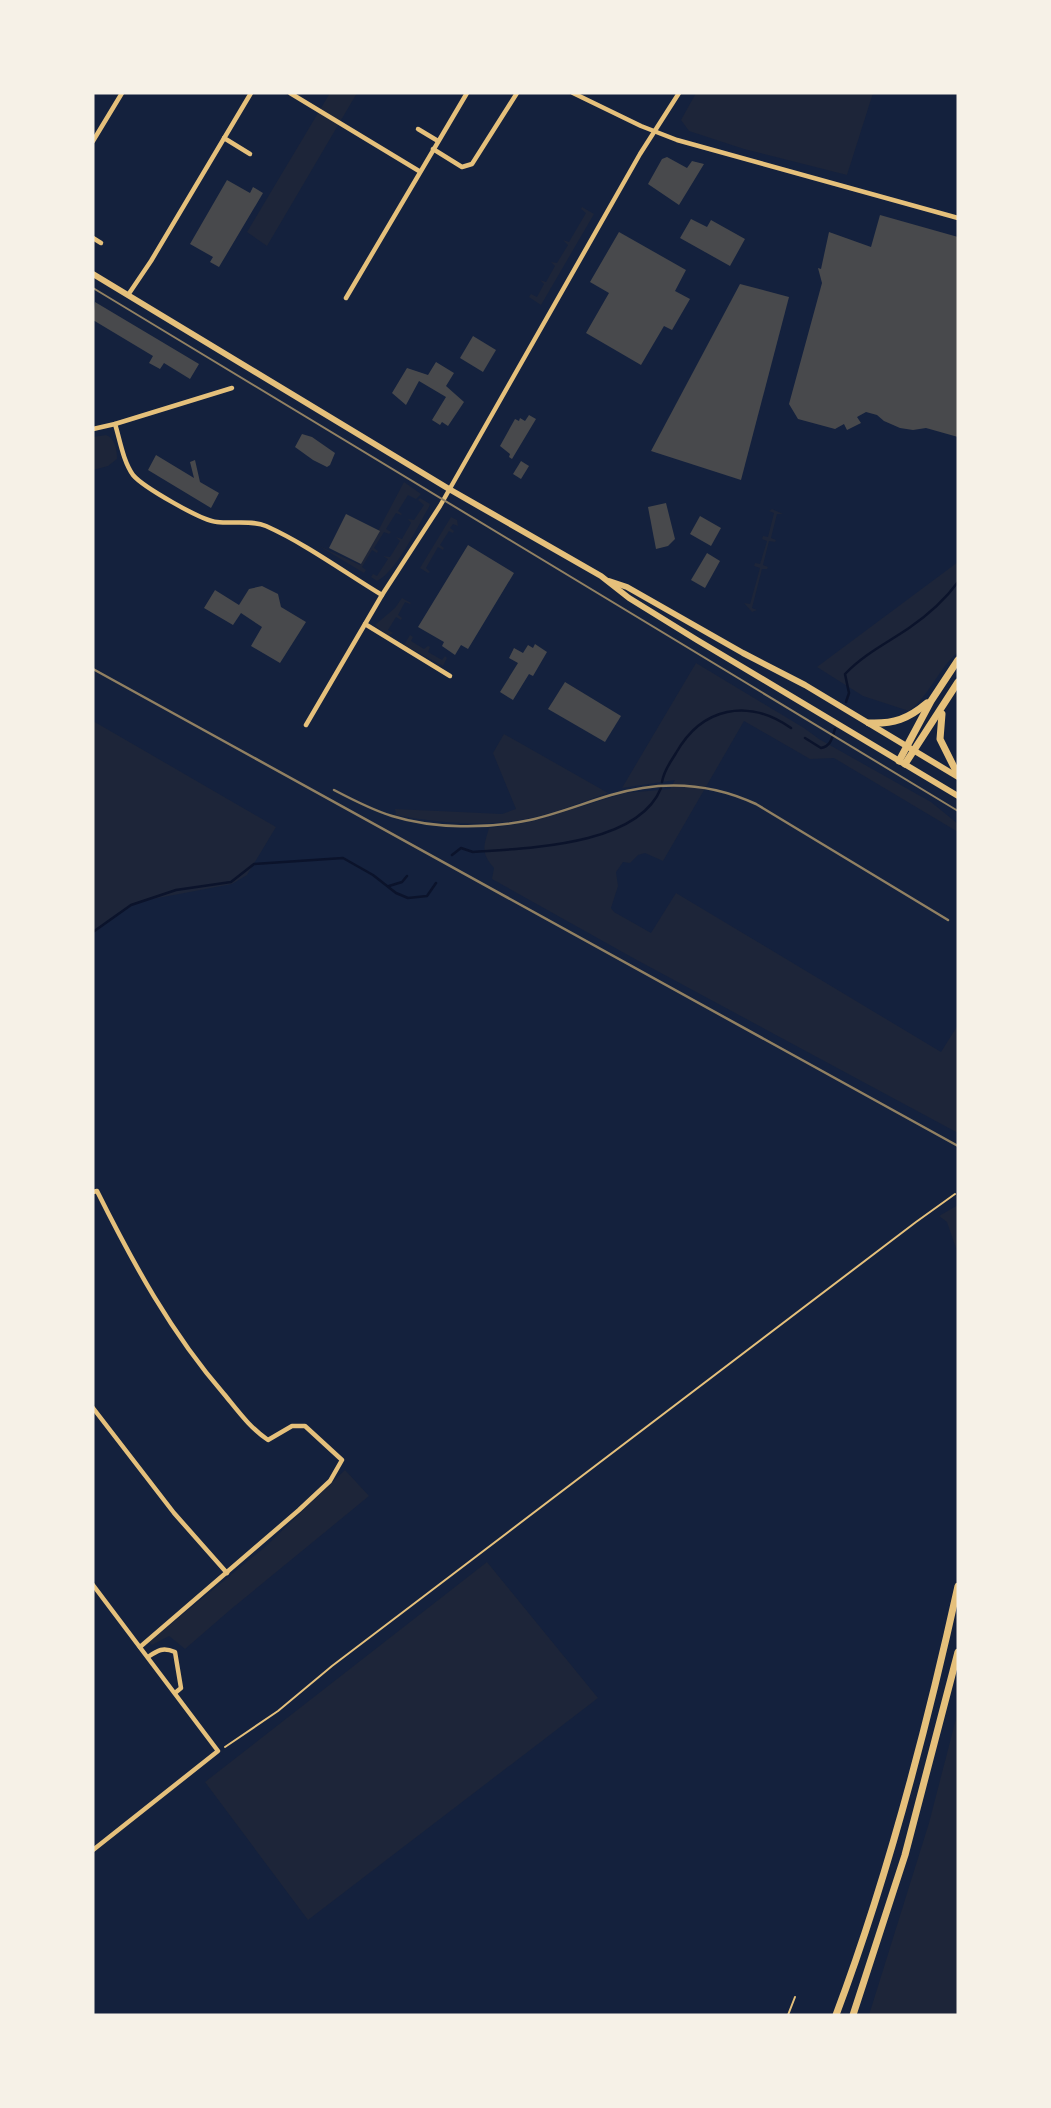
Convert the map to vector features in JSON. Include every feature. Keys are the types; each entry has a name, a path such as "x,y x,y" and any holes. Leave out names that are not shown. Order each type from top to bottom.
{"highway":[{"path":"911,748 931,701 958,660"},
{"path":"902,763 944,706 958,682"},
{"path":"869,723 902,721 931,701"},
{"path":"944,706 940,739 958,776"},
{"path":"836,2015 891,1848 930,1704 958,1586"},
{"path":"853,2015 905,1855 958,1652"}],"main road":[{"path":"93,274 607,581 640,606 958,796"},
{"path":"607,581 627,587 805,685 958,776"}],"street":[{"path":"93,141 122,93"},
{"path":"128,296 152,261 251,93"},
{"path":"290,93 419,171"},
{"path":"346,298 467,93"},
{"path":"433,149 461,167 472,164 517,93"},
{"path":"573,93 677,140 958,218"},
{"path":"306,725 382,595 431,521 679,93"},
{"path":"418,129 438,141"},
{"path":"224,138 250,154"},
{"path":"93,239 101,243"},
{"path":"93,429 232,388"},
{"path":"115,424 134,475 146,485 213,522 261,524 382,595"},
{"path":"365,624 450,676"},
{"path":"95,1191 151,1294 212,1381 256,1432 268,1440 292,1426 305,1426 342,1460 330,1481 314,1497 140,1647"},
{"path":"93,1408 156,1492 227,1573"},
{"path":"93,1585 218,1751 93,1850"},
{"path":"148,1657 165,1648 175,1652 181,1688 175,1693"}],"path":[{"path":"218,1751 278,1711 332,1666 593,1466 955,1194"},
{"path":"788,2015 795,1997"}],"shaded area":[{"path":"330,93 357,93 267,246 247,232"},
{"path":"696,93 873,93 847,175 744,149 689,131 681,120"},
{"path":"582,207 594,214 541,305 529,297 531,294 537,297 544,284 540,280 546,282 555,266 551,262 557,263 568,245 563,240 569,242 586,213"},
{"path":"106,435 116,448 117,459 108,466 93,470 93,437"},
{"path":"404,482 421,494 416,499 408,495 398,511 402,514 396,513 386,529 391,532 384,532 374,548 377,553 372,550 362,567 366,570 364,573 319,546 360,565"},
{"path":"420,498 430,504 429,507 392,568 377,581 371,577 373,574 377,576 388,559 383,556 390,557 400,541 396,537 402,539 411,523 408,519 414,520 424,505 418,500"},
{"path":"772,509 783,514 777,514 771,538 776,540 769,541 763,565 768,567 762,569 752,608 757,610 752,612 744,603 750,604 760,568 754,566 755,563 760,564 767,541 762,539 763,536 768,537 774,513 769,511"},
{"path":"451,517 457,520 458,526 453,524 450,528 454,531 449,531 440,545 443,550 438,547 426,568 430,572 428,573 420,568"},
{"path":"958,562 958,652 909,711 863,696 817,667"},
{"path":"402,598 411,603 405,602 398,615 401,620 396,617 388,630 393,633 388,636 375,625 395,608"},
{"path":"410,635 413,637 411,641 424,649 430,647 428,652 442,660 445,656 447,658 443,666 404,645"},
{"path":"696,663 819,739 931,802 958,824 958,832 834,758 810,759 744,721 663,861 645,853 638,855 630,863 623,862 616,872 618,886 611,908 651,933 676,893 941,1052 958,1025 958,1133 492,879 494,868 484,849 489,828 530,822 625,793 670,789 675,780 622,788"},
{"path":"93,721 276,827 247,875 232,884 142,901 118,913 93,931"},
{"path":"504,734 608,793 547,814 493,823 461,823 396,815 395,809 502,814 516,809 493,753"},
{"path":"958,1205 958,1254 947,1222 939,1216"},
{"path":"345,1470 369,1496 185,1649 169,1636 152,1645 149,1642 265,1547"},
{"path":"487,1562 598,1698 308,1920 205,1782"},
{"path":"958,1711 958,2015 869,2015 929,1823"}],"building":[{"path":"667,157 687,168 692,161 704,164 679,205 648,184 662,159"},
{"path":"227,180 250,193 253,187 263,193 219,267 210,262 213,257 190,244"},
{"path":"880,215 958,237 958,437 926,428 900,428 866,412 857,417 861,423 847,430 844,424 835,429 798,419 789,404 822,283 818,268 821,269 829,232 871,247"},
{"path":"691,219 707,227 711,220 745,239 730,266 680,238"},
{"path":"619,232 686,270 675,291 690,299 672,330 664,326 641,365 586,333 609,293 590,282"},
{"path":"740,284 789,297 741,480 651,451"},
{"path":"95,302 199,364 190,379 164,363 160,369 149,363 153,356 93,320"},
{"path":"473,336 496,350 483,372 460,358"},
{"path":"436,362 454,373 446,386 464,402 448,426 432,420 446,397 419,381 406,405 392,393 407,368 428,375"},
{"path":"529,415 536,419 512,459 500,446 515,419 525,421"},
{"path":"302,434 312,437 335,453 330,465 327,467 313,460 295,447"},
{"path":"156,455 194,478 190,462 195,460 200,482 219,493 211,508 148,470"},
{"path":"521,461 529,466 521,479 513,474"},
{"path":"666,503 675,539 668,546 656,549 648,507"},
{"path":"346,514 380,531 361,564 329,548"},
{"path":"700,516 721,528 711,546 690,534"},
{"path":"468,545 514,573 468,649 461,645 455,655 442,646 444,642 418,627"},
{"path":"707,553 720,561 705,588 691,580"},
{"path":"262,586 278,594 281,607 306,622 280,663 251,646 262,627 241,613 233,625 204,608 215,590 239,605 249,589"},
{"path":"535,644 547,652 533,676 529,674 513,700 500,692 518,663 509,658 514,648 523,653 528,645 533,648"},
{"path":"565,682 621,716 605,742 548,709"}],"waterway":[{"path":"846,702 849,693 845,674 929,613 958,582"},
{"path":"662,782 667,767 687,737 712,717 727,712 759,713 791,728"},
{"path":"805,738 821,748 829,743 835,729"},
{"path":"452,855 461,848 473,852 522,848 579,840 606,833 630,822 649,807 661,788"},
{"path":"93,932 131,905 176,890 231,882 254,864 343,858 408,898 427,896 436,883"},
{"path":"389,886 402,882 407,876"}],"tram line":[{"path":"93,288 958,811"}],"railway":[{"path":"93,669 958,1146"},
{"path":"334,790 392,816 425,823 461,826 530,820 611,795 648,787 685,786 721,791 756,804 948,920"}]}
